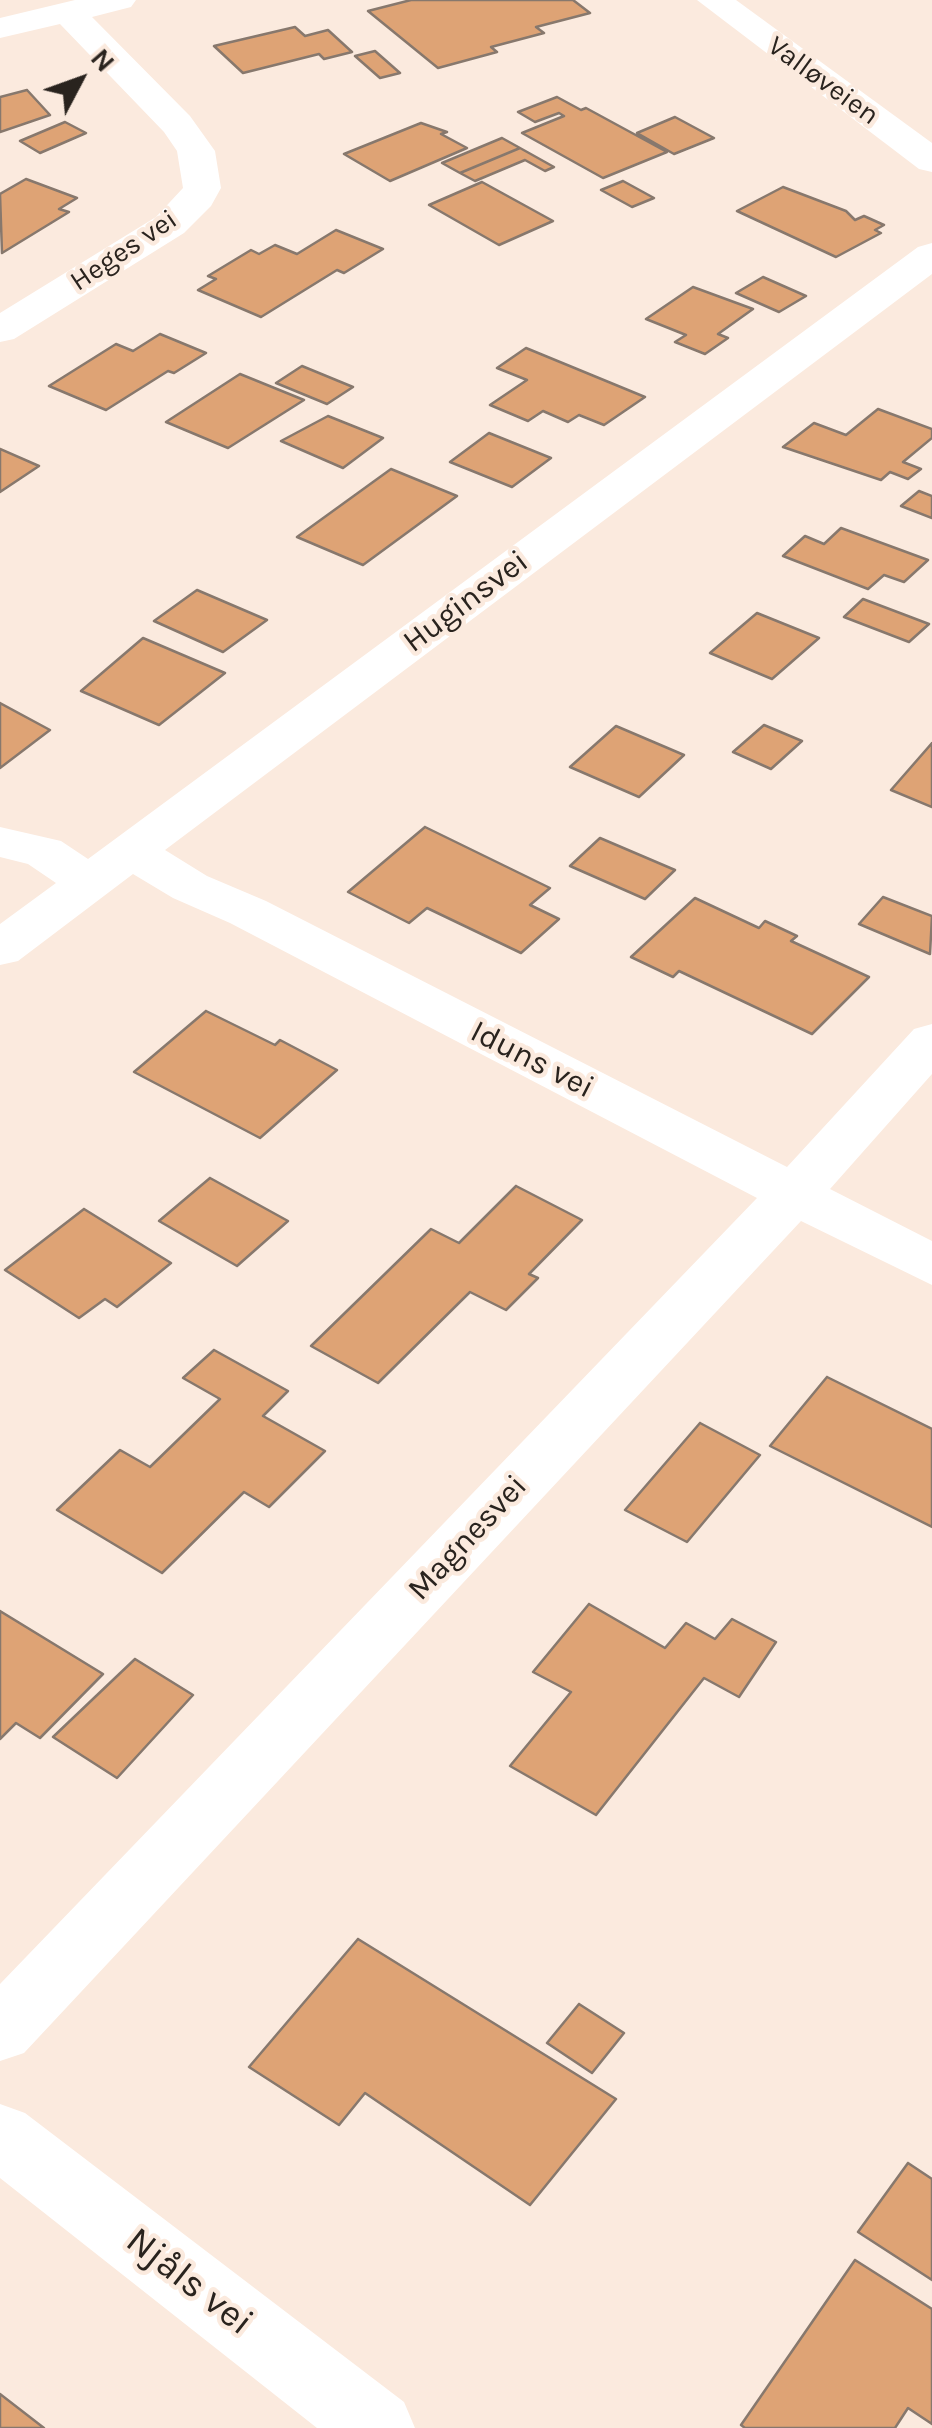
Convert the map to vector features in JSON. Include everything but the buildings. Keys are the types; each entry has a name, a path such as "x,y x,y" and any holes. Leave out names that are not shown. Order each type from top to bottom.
{"street":[{"path":"0,28 119,0"},
{"name":"Valløveien","path":"714,0 930,158"},
{"name":"Heges vei","path":"0,330 170,225 198,198 202,188 196,151 177,124 70,14"},
{"name":"Huginsvei","path":"0,949 932,255"},
{"path":"0,842 44,852 90,883"},
{"name":"Iduns vei","path":"132,852 190,887 248,912 932,1266"},
{"name":"Magnesvei","path":"0,2031 792,1195 932,1041"},
{"name":"Njåls vei","path":"0,2136 377,2428"}]}
